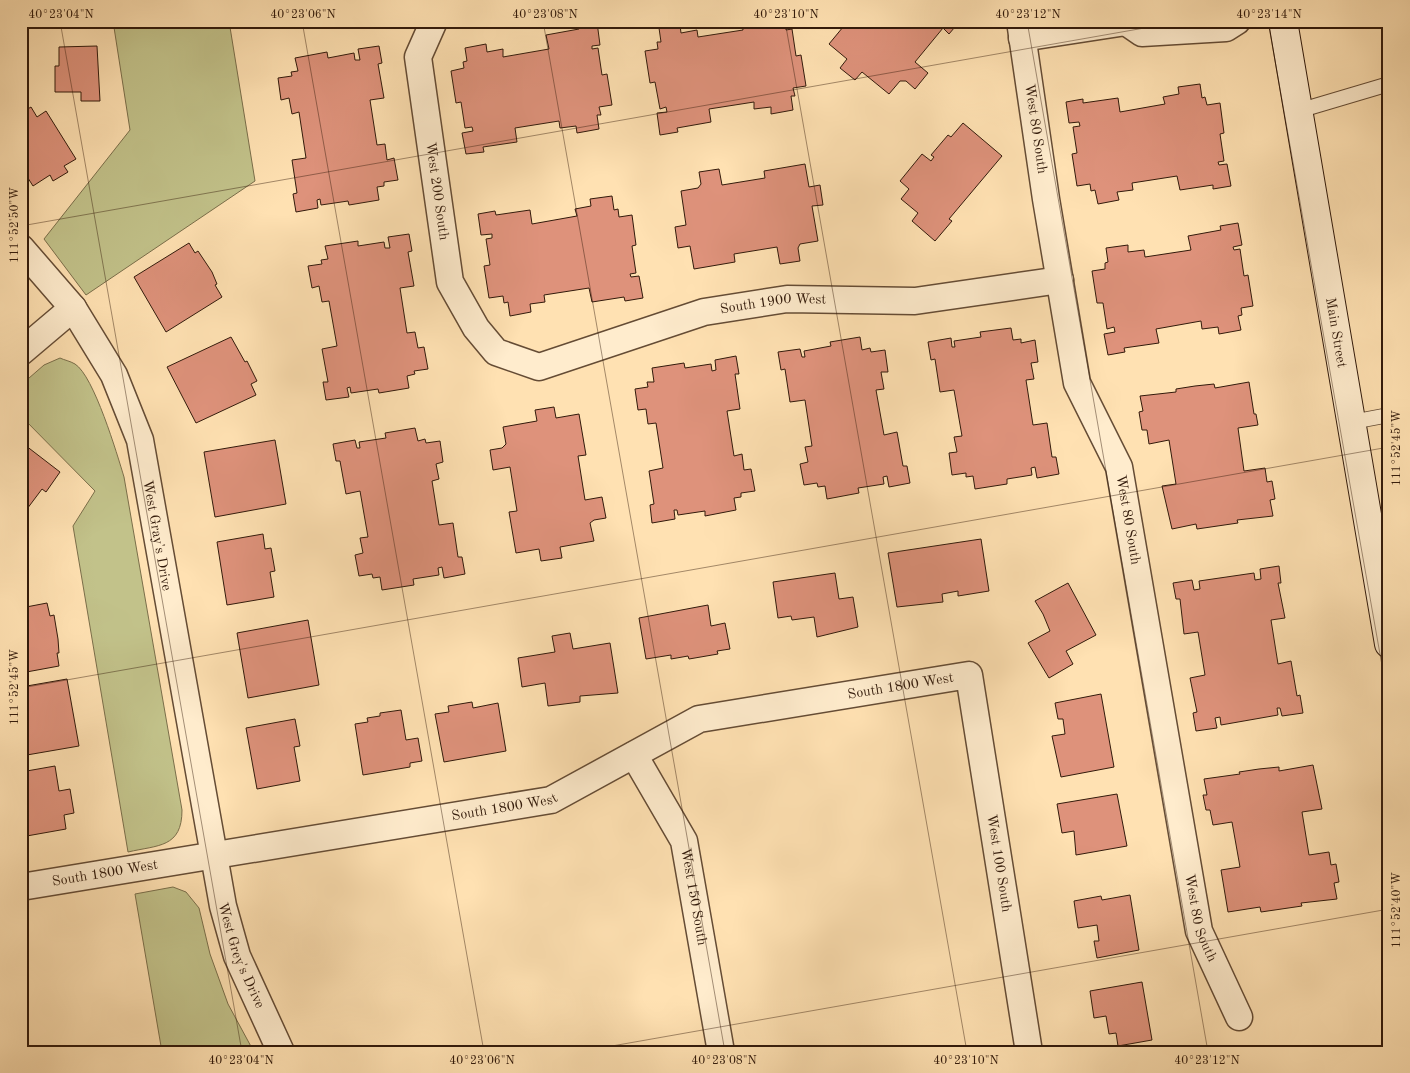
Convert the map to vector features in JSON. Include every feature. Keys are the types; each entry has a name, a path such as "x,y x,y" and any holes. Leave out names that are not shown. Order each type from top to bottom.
{"main road":[{"name":"Main Street","path":"1283,21 1352,422 1385,595 1389,644"}],"street":[{"name":"West 200 South","path":"434,21 418,57 450,282 476,328 496,352"},
{"path":"1021,29 1127,21 1142,34 1226,28 1237,21"},
{"name":"West 80 South","path":"1021,29 1077,383 1119,467 1199,931 1238,1017"},
{"name":"West Gray's Drive","path":"21,248 73,308 114,375 140,440 214,855"},
{"name":"South 1900 West","path":"496,352 538,367 704,312 787,299 915,301 1060,280"},
{"path":"21,352 73,308"},
{"name":"South 1800 West","path":"21,887 551,800 699,720 969,675"},
{"name":"West 100 South","path":"969,675 1029,1052"},
{"name":"West 150 South","path":"634,755 684,841 721,1052"},
{"name":"West Grey's Drive","path":"214,855 223,906 237,956 281,1052"}],"lane":[{"path":"1298,111 1389,84"},
{"path":"1352,422 1389,415"}],"green space":[{"path":"113,21 229,21 255,181 86,295 44,239 130,130"},
{"path":"60,358 75,364 90,383 104,416 124,477 182,810 178,832 173,838 158,846 128,852 73,526 95,491 21,416 21,385 44,365"},
{"path":"173,887 186,892 199,908 210,954 228,1004 254,1052 162,1052 135,894"}],"building":[{"path":"742,21 794,21 794,25 786,27 786,30 792,29 796,56 801,55 806,86 793,88 795,96 791,96 793,110 771,114 771,107 754,109 754,102 709,109 711,122 677,128 678,132 660,135 657,113 667,112 666,107 660,109 655,82 650,83 645,51 658,49 657,42 661,42 659,28 680,25 681,33 697,30 698,37 743,30"},
{"path":"848,21 960,21 949,34 943,28 915,62 928,73 915,89 906,81 900,81 889,94 862,72 855,80 840,68 847,59 829,44"},
{"path":"597,22 600,45 592,46 592,49 598,48 602,75 607,74 612,105 599,107 601,115 597,115 599,129 577,133 576,126 560,128 559,121 515,128 517,142 483,147 484,152 466,154 462,133 473,131 472,127 465,128 461,102 456,103 451,71 464,68 463,62 467,61 465,48 486,44 487,52 503,49 503,57 549,49 546,35 579,29 579,25"},
{"path":"97,46 100,101 81,101 81,92 55,92 55,66 59,66 59,47"},
{"path":"379,46 382,63 378,64 384,98 370,100 377,145 385,144 387,160 394,158 398,180 384,182 384,186 377,187 379,200 349,205 348,201 321,205 320,199 317,200 318,208 296,212 293,194 297,193 292,160 306,158 299,112 292,114 289,98 281,100 278,78 292,76 291,72 298,71 295,58 327,52 328,58 354,53 355,60 360,60 358,49"},
{"path":"1200,84 1202,98 1205,97 1207,105 1220,103 1224,133 1220,134 1224,161 1218,162 1219,165 1227,164 1231,186 1213,189 1213,185 1180,190 1177,176 1132,183 1133,190 1117,192 1119,200 1098,204 1095,190 1091,191 1090,184 1077,186 1072,154 1077,153 1073,127 1080,126 1079,122 1069,123 1066,102 1083,99 1083,103 1118,98 1120,112 1165,104 1163,97 1179,94 1178,87"},
{"path":"31,107 37,117 46,111 76,159 64,166 68,172 53,181 50,175 33,186 21,167 21,113"},
{"path":"963,123 1002,156 949,219 952,221 935,241 912,221 918,213 901,199 909,189 900,181 922,154 931,161 934,157 931,155 948,135 951,137"},
{"path":"805,164 809,187 820,185 823,205 812,206 818,241 800,244 798,248 800,261 780,264 777,247 734,254 735,262 694,269 690,246 678,248 675,227 686,225 681,191 698,188 701,184 699,172 719,169 722,185 765,178 764,171"},
{"path":"612,196 614,210 618,209 619,217 632,215 636,245 632,246 636,273 630,274 631,277 639,276 643,298 625,301 624,297 592,302 589,288 544,295 545,302 530,304 531,312 510,316 508,302 504,303 503,296 489,298 484,266 490,265 486,239 492,238 492,234 481,235 478,214 495,211 496,215 530,210 532,224 577,216 575,209 591,206 590,199"},
{"path":"1238,223 1242,245 1233,247 1234,250 1240,249 1244,276 1248,275 1253,306 1241,308 1242,315 1238,316 1241,330 1219,334 1218,327 1202,329 1201,321 1156,329 1159,343 1124,348 1125,352 1108,355 1104,334 1115,332 1114,327 1107,329 1103,303 1097,303 1092,271 1105,269 1105,263 1108,262 1106,248 1128,245 1128,252 1144,250 1145,257 1191,250 1188,236 1221,230 1220,226"},
{"path":"409,234 412,251 408,252 414,286 400,288 407,333 415,332 418,348 424,347 428,369 414,371 415,374 407,376 409,388 379,393 378,389 351,393 350,387 347,388 349,397 326,400 323,382 328,382 322,349 337,346 329,301 322,302 319,286 312,288 308,266 322,264 321,260 328,259 325,246 358,241 358,246 384,242 385,248 390,248 388,237"},
{"path":"189,243 195,253 198,251 212,272 217,284 215,285 222,297 166,332 134,277"},
{"path":"1011,328 1013,340 1021,339 1021,343 1035,340 1038,362 1031,363 1034,379 1026,380 1033,425 1047,423 1052,457 1056,457 1059,474 1037,478 1035,467 1031,468 1032,475 1007,479 1007,484 975,489 973,476 966,477 966,473 952,475 949,453 957,452 954,437 962,436 954,390 940,392 935,359 931,360 928,342 951,338 952,347 955,347 954,341 981,337 980,332"},
{"path":"231,337 245,362 247,361 257,381 251,384 256,395 196,423 167,367"},
{"path":"860,337 862,350 870,348 871,352 885,350 888,372 881,372 884,389 876,390 884,435 897,432 903,466 907,466 910,483 889,487 887,476 883,477 884,484 858,488 859,493 827,499 825,486 818,487 817,483 804,485 800,464 808,462 805,447 812,446 805,400 790,402 785,369 781,370 778,352 800,349 802,357 805,357 804,351 831,346 830,342"},
{"path":"736,356 739,374 735,374 740,409 727,411 734,456 742,454 744,470 751,469 755,491 741,493 741,497 734,498 736,510 705,516 705,511 678,515 677,510 674,510 675,519 652,523 650,505 654,504 649,471 663,468 656,423 648,424 646,409 638,410 635,389 648,387 647,382 654,382 652,368 684,363 685,368 711,364 712,371 716,370 715,360"},
{"path":"1249,382 1254,414 1256,414 1258,425 1238,428 1244,471 1265,468 1267,482 1272,481 1275,499 1270,500 1273,516 1237,520 1238,523 1197,529 1196,524 1172,529 1162,486 1176,484 1169,440 1149,444 1147,430 1142,430 1139,412 1143,411 1140,396 1176,392 1176,389 1195,386 1214,384 1215,388"},
{"path":"554,407 556,418 579,414 586,455 578,456 585,500 602,497 606,518 594,520 590,523 594,541 560,547 562,558 541,561 539,549 516,553 509,512 517,511 510,467 493,470 490,450 502,448 506,444 503,427 537,421 535,410"},
{"path":"415,428 418,441 425,439 426,443 440,441 443,462 436,464 439,479 432,481 439,525 453,523 458,557 462,557 465,574 444,578 442,567 438,568 439,575 413,579 414,585 382,590 380,577 373,578 372,574 359,576 355,555 363,553 360,538 368,537 360,491 346,494 340,461 336,461 333,444 355,440 357,448 360,448 359,442 386,438 385,433"},
{"path":"275,440 286,504 215,517 204,452"},
{"path":"21,442 60,472 46,492 42,489 27,509 21,505"},
{"path":"263,534 265,549 271,548 275,571 270,572 274,597 227,605 217,542"},
{"path":"981,539 989,591 958,596 958,591 942,594 943,602 897,607 888,553"},
{"path":"1279,566 1281,583 1278,583 1285,618 1271,620 1278,664 1291,661 1297,696 1300,695 1303,713 1282,716 1280,708 1277,708 1278,715 1221,725 1220,717 1215,718 1217,728 1196,731 1193,713 1197,712 1190,678 1205,675 1198,632 1184,634 1180,599 1176,599 1173,583 1192,580 1194,590 1200,589 1199,581 1254,573 1255,580 1261,579 1260,569"},
{"path":"835,573 839,599 853,597 858,627 817,637 814,617 792,620 791,616 778,618 773,582"},
{"path":"1068,583 1096,635 1066,651 1073,664 1049,678 1028,643 1050,631 1035,601"},
{"path":"47,603 50,616 54,615 58,639 59,653 57,653 59,666 21,673 21,608"},
{"path":"708,605 711,626 725,623 730,649 717,651 718,654 689,659 688,656 671,659 671,655 646,659 639,618"},
{"path":"308,620 319,685 248,698 237,633"},
{"path":"570,633 573,649 610,643 618,693 580,696 580,702 548,706 545,683 522,687 518,658 555,652 552,636"},
{"path":"67,679 79,746 21,756 21,687"},
{"path":"1101,694 1114,767 1061,777 1052,736 1065,734 1063,719 1058,719 1055,703"},
{"path":"472,702 473,708 498,703 506,751 444,762 435,714 449,712 448,706"},
{"path":"401,710 406,740 418,738 422,761 410,763 410,767 363,775 355,724 368,722 367,718 380,716 380,713"},
{"path":"295,719 300,746 294,747 300,781 257,789 246,728"},
{"path":"1313,765 1322,809 1302,812 1309,855 1329,852 1331,865 1336,864 1339,882 1334,883 1337,899 1301,903 1302,906 1261,912 1260,907 1228,912 1221,870 1240,867 1232,822 1213,825 1210,810 1206,810 1203,795 1207,795 1204,779 1240,774 1239,772 1259,769 1279,767 1279,771"},
{"path":"55,766 59,791 70,789 74,813 64,815 66,829 21,837 21,772"},
{"path":"1117,794 1127,846 1076,855 1074,831 1062,833 1057,804"},
{"path":"1130,895 1139,950 1097,958 1094,941 1099,941 1097,925 1078,928 1074,901 1101,896 1102,900"},
{"path":"1142,982 1152,1040 1118,1046 1116,1033 1109,1034 1106,1016 1094,1018 1090,991"}]}
